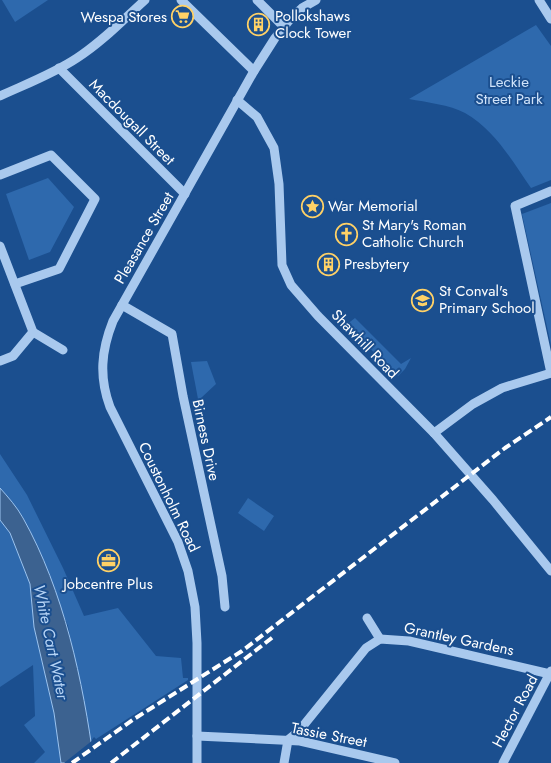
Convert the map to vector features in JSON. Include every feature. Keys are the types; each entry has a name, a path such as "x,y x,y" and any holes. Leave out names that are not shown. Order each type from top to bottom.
{"street":[{"path":"0,96 78,58 108,35 145,0"},
{"path":"181,0 254,71"},
{"path":"257,0 284,26"},
{"name":"Pleasance Street","path":"106,398 102,375 103,350 113,322 254,71 284,26 302,8 316,0"},
{"path":"539,0 551,19"},
{"name":"Macdougall Street","path":"59,68 185,194"},
{"name":"Shawhill Road","path":"238,100 257,117 274,148 279,184 282,265 291,285 318,316 434,433 493,500 551,571"},
{"path":"0,175 51,155 95,199 59,269 14,284"},
{"path":"434,433 486,396 514,383 551,373 516,206 551,191"},
{"path":"0,246 33,332 63,350"},
{"name":"Birness Drive","path":"122,305 172,334 184,405 222,576 225,607"},
{"path":"0,361 13,356 33,332"},
{"name":"Coustonholm Road","path":"106,398 119,428 178,542 188,571 196,622 197,763"},
{"path":"367,618 380,639"},
{"name":"Grantley Gardens","path":"288,740 299,731 366,648 380,639 409,641 550,672"},
{"name":"Hector Road","path":"503,763 550,672"},
{"name":"Tassie Street","path":"197,736 300,741 395,763"},
{"path":"284,763 288,740"}],"green space":[{"path":"2,0 48,0 15,22"},
{"name":"Leckie Street Park","path":"536,25 551,46 551,180 531,188 494,137 476,120 452,108 409,99"},
{"path":"48,178 74,207 50,252 29,260 6,194"},
{"path":"551,203 551,345 522,214"},
{"path":"355,318 401,364 411,358 405,369 398,376 346,325"},
{"path":"207,361 216,384 198,399 191,362"},
{"path":"0,454 27,495 84,616 118,608 156,656 181,658 183,678 188,678 188,680 96,739 94,737 91,741 68,626 23,517 0,488"},
{"path":"248,498 274,516 264,531 238,513"},
{"path":"0,520 10,533 30,584 34,627 54,713 61,763 34,763 45,752 24,725 35,716 33,665 0,687"}],"water":[{"name":"White Cart Water","path":"0,488 23,518 50,576 61,606 78,669 94,763 61,763 54,713 34,627 30,584 10,533 0,520"}],"pier":[{"path":"93,738 97,763 64,763 93,740"}],"railway":[{"path":"72,763 134,719 242,651 505,448 551,417"},
{"path":"111,763 273,637"}],"place":[{"name":"Wespa Stores","path":"183,17"},
{"name":"Pollokshaws Clock Tower","path":"259,25"},
{"name":"War Memorial","path":"312,206"},
{"name":"St Mary's Roman Catholic Church","path":"346,234"},
{"name":"Presbytery","path":"328,264"},
{"name":"St Conval's Primary School","path":"423,300"},
{"name":"Jobcentre Plus","path":"108,561"}]}
